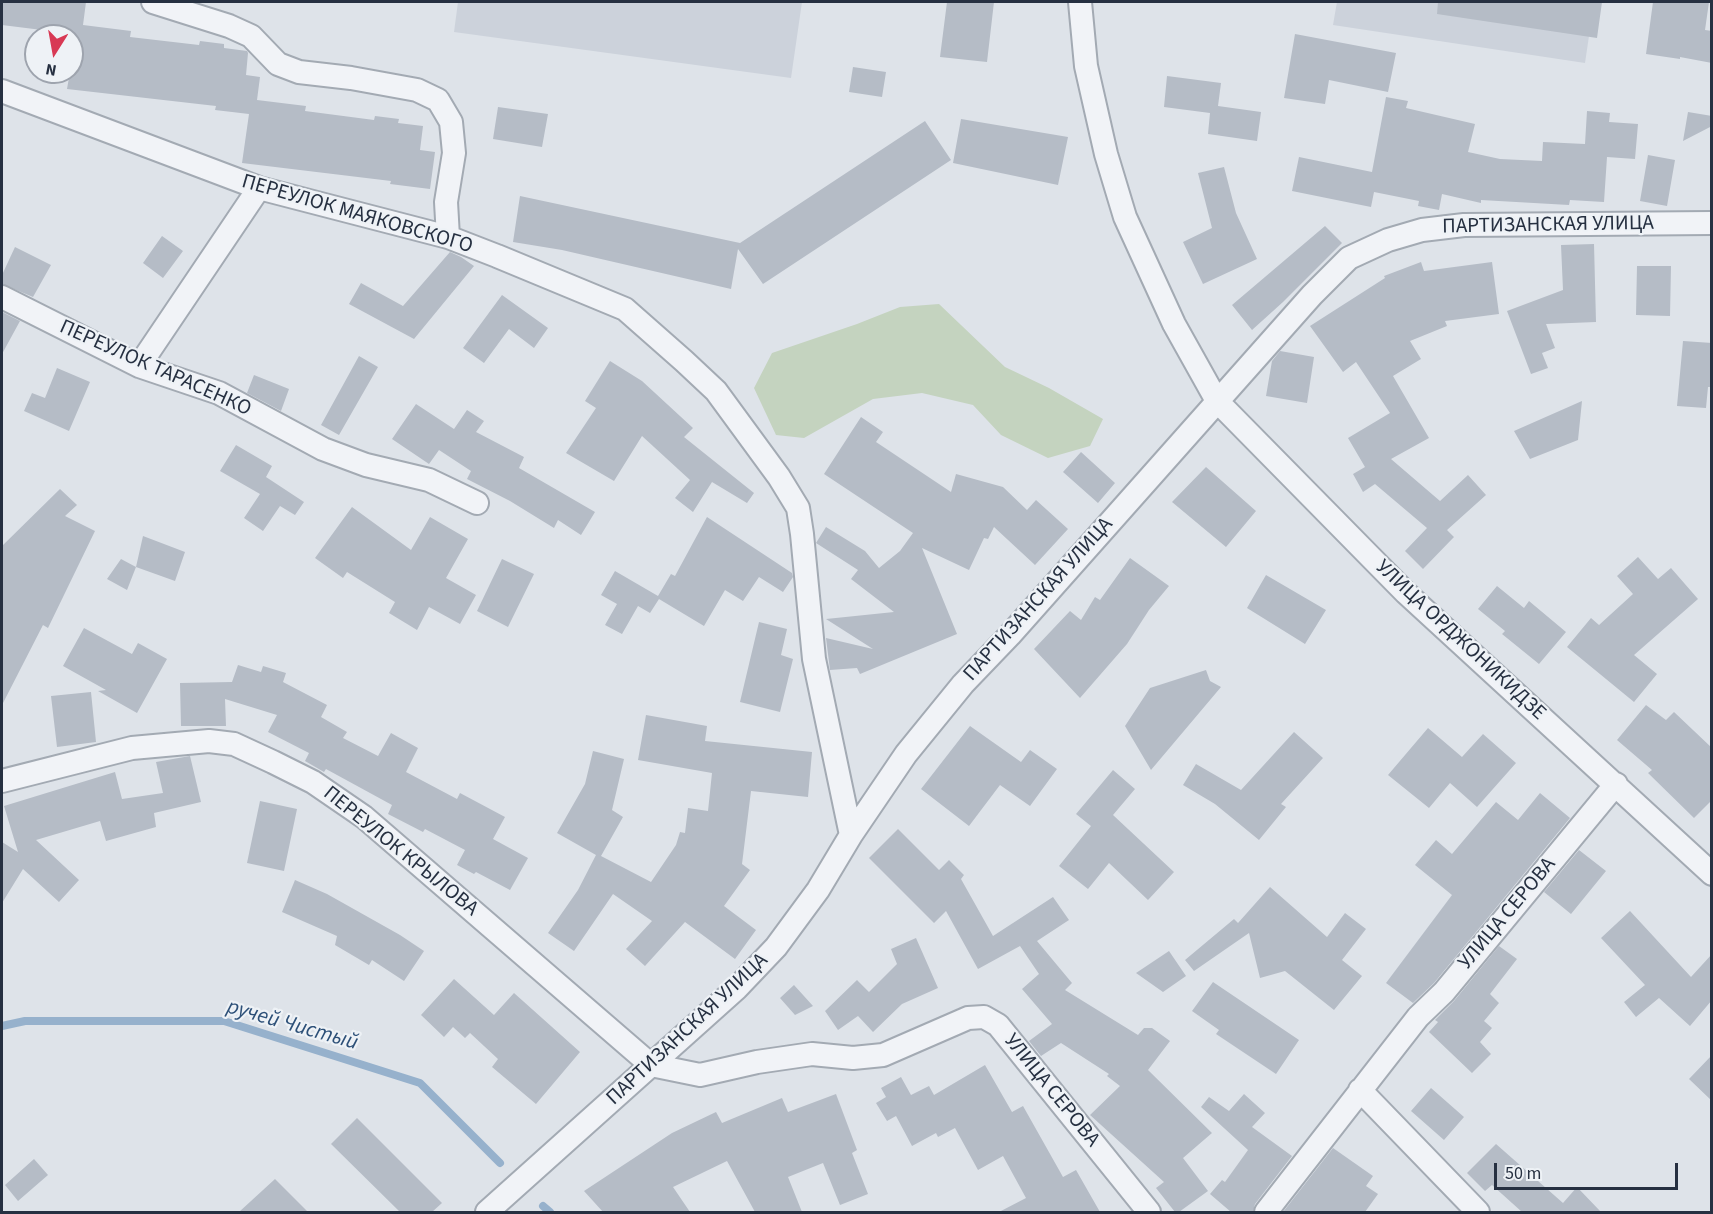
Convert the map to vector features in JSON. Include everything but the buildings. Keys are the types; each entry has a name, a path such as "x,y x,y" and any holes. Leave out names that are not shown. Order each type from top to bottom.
{"street":[{"path":"153,2 230,26 251,36 278,64 298,72 351,78 417,90 438,100 451,122 454,153 446,202 448,237"},
{"name":"УЛИЦА ОРДЖОНИКИДЗЕ","path":"1080,2 1086,66 1106,154 1125,217 1174,324 1217,401 1406,593 1712,874"},
{"name":"ПЕРЕУЛОК МАЯКОВСКОГО","path":"2,91 259,188 448,237 625,309 716,391 779,477 798,508 814,659 851,835"},
{"path":"139,366 259,188"},
{"name":"ПАРТИЗАНСКАЯ УЛИЦА","path":"487,1212 737,988 776,947 818,890 851,835 906,754 963,684 1010,635 1312,295 1349,258 1388,240 1422,230 1464,225 1712,223"},
{"name":"ПЕРЕУЛОК ТАРАСЕНКО","path":"2,297 139,366 219,393 323,449 366,465 429,480 477,503"},
{"name":"ПЕРЕУЛОК КРЫЛОВА","path":"2,781 132,748 209,741 234,744 313,782 364,817 651,1065"},
{"name":"УЛИЦА СЕРОВА","path":"1266,1212 1418,1017 1444,992 1616,784"},
{"name":"УЛИЦА СЕРОВА","path":"651,1065 700,1075 757,1062 812,1054 853,1058 883,1055 968,1018 984,1017 998,1025 1149,1212"},
{"path":"1360,1090 1478,1212"}],"shaded area":[{"path":"458,2 802,2 791,78 454,32"},
{"path":"1337,2 1594,2 1585,63 1333,25"}],"green space":[{"path":"939,304 1005,367 1049,388 1103,419 1090,446 1048,458 1001,435 973,405 922,393 873,399 804,438 776,435 754,388 772,353 900,307"}],"waterway":[{"name":"ручей Чистый","path":"2,1026 25,1021 224,1021 420,1083 500,1163"},
{"name":"ручей Чистый","path":"543,1206 550,1212"}]}
